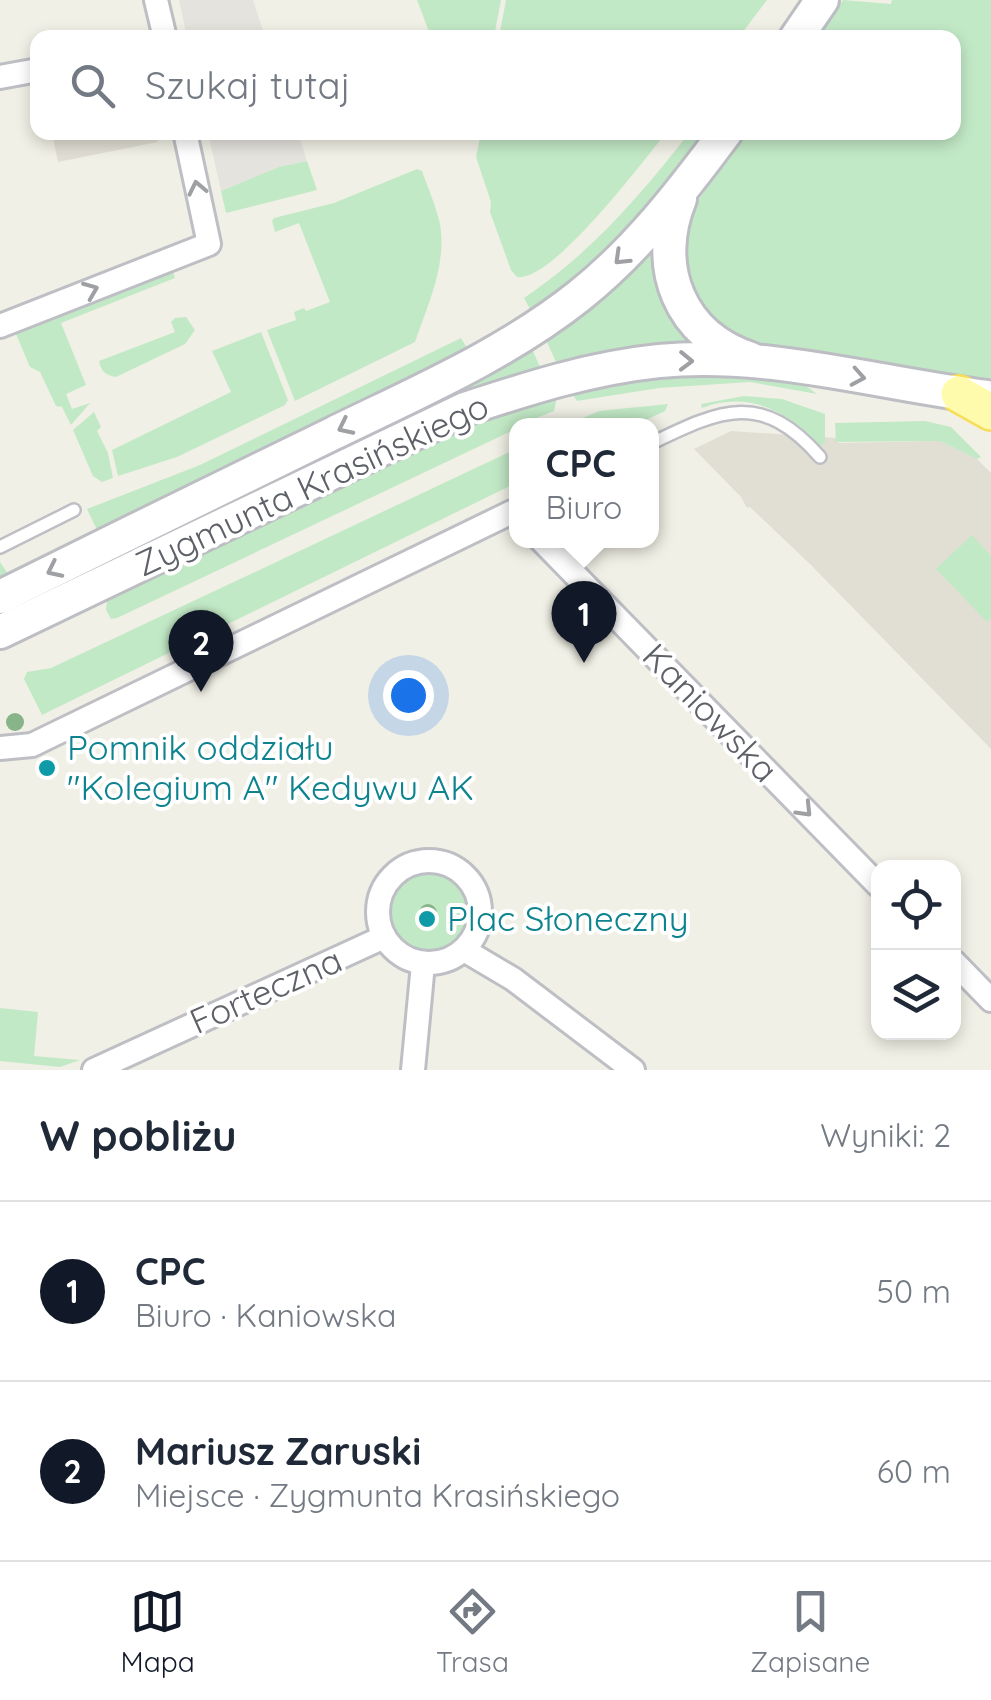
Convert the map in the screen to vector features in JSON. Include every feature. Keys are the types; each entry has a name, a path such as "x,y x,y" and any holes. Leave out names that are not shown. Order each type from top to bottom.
{"main road":[{"path":"801,30 822,0"},
{"name":"Zygmunta Krasińskiego","path":"0,597 494,353 579,296 622,257 686,186 720,140"},
{"path":"686,186 671,228 668,262 674,291 700,329 732,351 761,362"},
{"name":"Zygmunta Krasińskiego","path":"0,632 465,410 601,369 663,360 761,362 975,396"},
{"path":"975,396 991,412"}],"street":[{"path":"156,0 163,30"},
{"path":"0,77 30,71"},
{"path":"0,326 209,244 188,140"},
{"path":"0,748 32,746 509,515"},
{"name":"Kaniowska","path":"549,548 871,878"},
{"path":"428,860 446,863 474,885 480,901 480,919 475,936 464,950 451,959 423,964 406,958 384,937 378,921 378,903 395,872 428,860"},
{"name":"Forteczna","path":"94,1070 384,937"},
{"path":"464,950 513,979 633,1070"},
{"path":"412,1070 423,964"},
{"path":"961,969 991,1000"}],"lane":[{"path":"659,440 700,420 741,410 784,423 820,457"},
{"path":"0,547 74,510"}],"shaded area":[{"path":"179,0 253,0 263,30 185,30"},
{"path":"53,140 158,142 58,162"},
{"path":"210,140 300,140 307,161 280,167 221,191"},
{"path":"731,431 836,438 838,443 940,441 977,459 991,473 991,749 810,564 747,508 694,449"}],"green space":[{"path":"417,0 501,0 495,30 428,30"},
{"path":"506,0 767,0 744,30 500,30"},
{"path":"843,0 891,4 892,0 991,0 991,384 740,338 708,319 690,294 683,240 691,210 742,140 961,140 961,30 821,30"},
{"path":"479,140 660,140 574,241 533,273 517,277 490,212 491,202 476,157"},
{"path":"683,140 702,140 638,221 584,272 531,311 524,298 571,262 652,179"},
{"path":"307,161 317,190 226,213 221,191 279,167"},
{"path":"417,169 422,171 440,224 441,254 415,342 295,401 267,330 296,320 294,312 330,302 299,223 275,232 272,221 334,203"},
{"path":"655,242 709,350 558,366 544,336"},
{"path":"171,266 175,278 61,323 86,385 66,394 72,409 90,403 71,425 62,407 56,406 40,372 30,367 13,327"},
{"path":"186,317 195,330 185,344 116,377 103,370 99,361 175,332 171,322"},
{"path":"261,332 288,400 285,405 177,457 118,476 112,450 231,392 212,351"},
{"path":"461,338 468,350 0,582 0,562 8,574 97,530 87,509 200,465"},
{"path":"530,345 542,371 5,616 1,608"},
{"path":"697,376 802,383 817,394 750,382 659,388 577,401 570,391 616,382"},
{"path":"553,396 556,402 554,411 536,418 509,418 509,432 117,618 111,619 106,610 107,601 114,598 112,592 384,461"},
{"path":"744,396 782,399 825,414 825,442 820,446 781,414 752,403 719,403 702,408 701,404"},
{"path":"668,404 665,411 650,418 582,418 599,411"},
{"path":"94,412 113,478 102,482 93,476 73,430"},
{"path":"925,421 951,427 981,457 977,459 940,441 836,442 835,423"},
{"path":"509,452 509,486 42,715 24,679 27,672 51,668"},
{"path":"972,535 991,556 991,618 987,622 936,569"},
{"path":"429,867 446,870 460,880 470,894 470,928 460,942 446,952 429,955 412,952 398,942 388,928 385,911 388,894 398,880 412,870"},
{"path":"0,1008 38,1012 34,1056 80,1060 60,1067 0,1061"}],"place":[{"name":"CPC","path":"584,663"},
{"name":"Mariusz Zaruski","path":"201,692"},
{"name":"Pomnik oddziału \"Kolegium A\" Kedywu AK","path":"47,768"},
{"name":"Plac Słoneczny","path":"427,919"}]}
